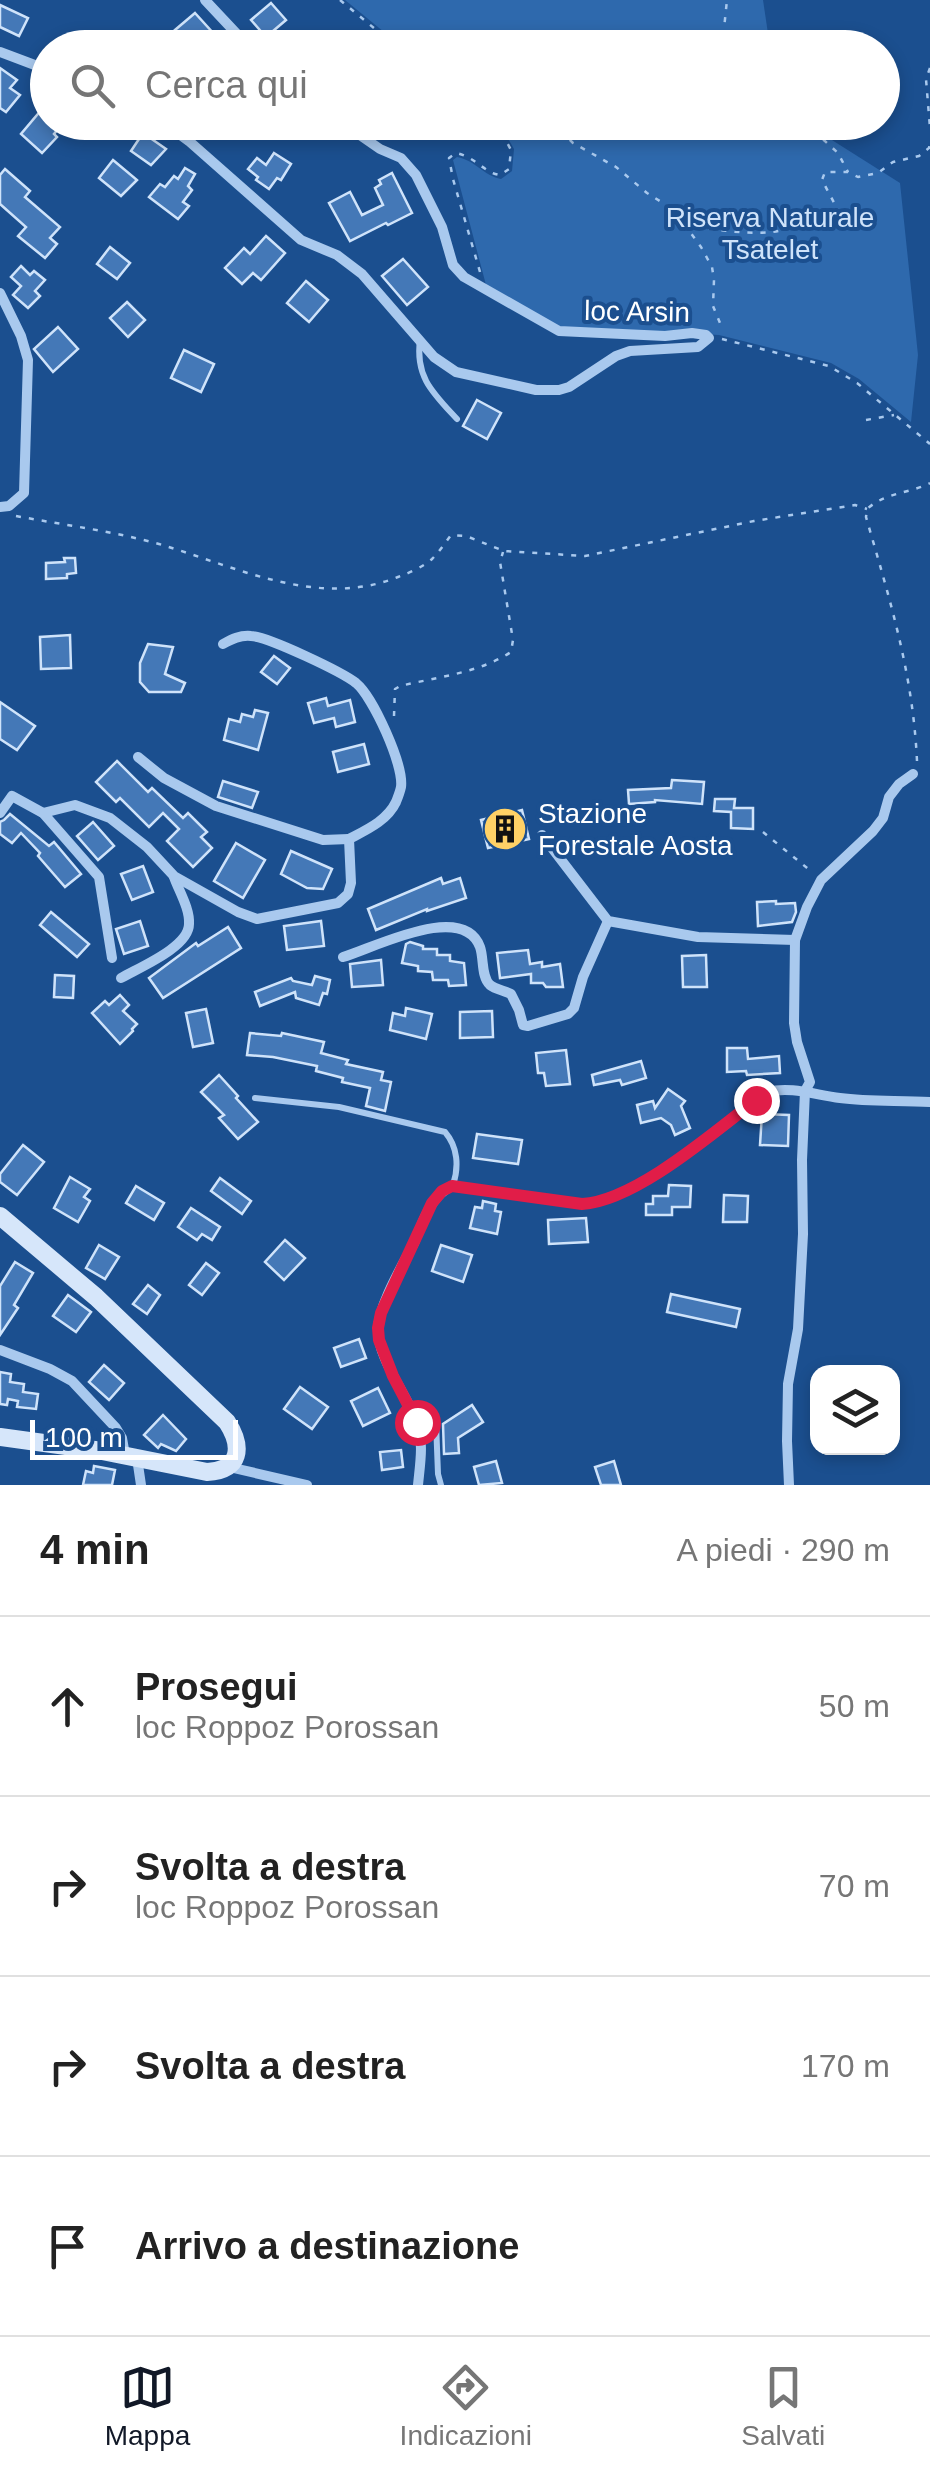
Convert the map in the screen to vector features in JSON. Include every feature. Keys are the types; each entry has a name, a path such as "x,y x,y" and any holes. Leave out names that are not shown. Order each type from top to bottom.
{"main road":[{"path":"0,1216 96,1297 228,1422 236,1436 237,1450 229,1466 208,1472 0,1437"}],"street":[{"path":"205,0 233,30"},
{"path":"0,52 30,63"},
{"name":"loc Arsin","path":"187,140 301,240 336,255 362,274 434,356 456,372 548,390 569,387 616,356 698,347 709,338 692,332 665,336 559,332 464,277 453,266 442,228 416,175 401,158 368,140"},
{"path":"0,292 28,360 24,493 9,506 0,508"},
{"path":"138,757 164,778 216,806 323,840 348,839 386,817 402,785 384,729 370,699 358,685 340,673 256,636 239,636 222,644"},
{"path":"789,1485 788,1384 798,1329 805,1090 810,1082 796,1042 795,940 821,880 873,831 883,818 889,797 914,774"},
{"path":"0,812 12,796 43,813 99,877 112,958"},
{"path":"43,813 75,804 110,818 148,847 174,876 257,919 338,903 348,894 351,884 348,839"},
{"path":"542,835 608,921 698,937 795,940"},
{"path":"122,978 182,943 189,930 190,919 174,876"},
{"path":"343,957 422,930 460,928 474,935 480,946 486,980 492,987 511,994 520,1020 528,1026 568,1014 574,1008 608,921"},
{"path":"421,1484 417,1422 393,1376 378,1328 381,1313 432,1203 442,1191 452,1186 582,1204 601,1203 681,1158 767,1092 805,1090 836,1098 930,1102"},
{"path":"0,1350 50,1368 72,1381 116,1428 141,1485"},
{"path":"229,1466 307,1485"}],"lane":[{"path":"420,338 417,358 428,388 458,419"},
{"path":"256,1098 339,1107 445,1132 456,1154 452,1186"},
{"path":"436,1422 441,1485"}],"path":[{"path":"340,0 376,30"},
{"path":"724,30 727,0"},
{"path":"930,68 926,78 930,128"},
{"path":"484,288 449,158 456,153 468,156 500,176 510,169 511,150 506,140"},
{"path":"571,140 616,167 674,210 712,268 713,306 720,323 716,338 829,366 857,383 930,444"},
{"path":"824,140 838,153 848,172"},
{"path":"683,224 768,232 786,229 797,213 840,217 822,180 825,172 848,172 858,177 878,173 893,162 920,156 930,143"},
{"path":"866,420 896,414"},
{"path":"914,774 917,764 910,682 866,517 867,509 881,498 930,484"},
{"path":"15,516 106,530 283,583 329,590 378,585 408,574 430,561 451,535 466,536 504,551 585,556 754,521 855,505 867,509"},
{"path":"384,729 394,716 395,689 443,678 512,652 500,562 504,551"},
{"path":"763,832 821,880"}],"green space":[{"path":"345,0 763,0 767,30 382,30"},
{"name":"Riserva Naturale Tsatelet","path":"509,140 832,140 900,183 918,355 911,422 859,379 831,363 719,335 560,327 486,285 453,160 463,159 501,179 512,171 514,149"}],"building":[{"path":"271,3 286,20 274,30 260,30 251,20"},
{"path":"0,5 28,18 19,36 0,27"},
{"path":"195,13 210,30 175,30"},
{"path":"0,68 17,80 10,88 20,95 6,112 0,108"},
{"path":"30,123 30,140 54,140 42,153 21,134"},
{"path":"138,140 153,140 166,149 151,165 131,151"},
{"path":"274,153 291,164 281,180 277,178 269,189 248,169 257,158 266,165"},
{"path":"113,160 137,180 121,196 99,178"},
{"path":"185,168 195,174 188,186 192,190 183,202 189,206 178,219 149,197 160,184 165,187 174,176 178,179"},
{"path":"5,169 30,191 25,197 60,227 50,238 57,244 45,258 18,236 26,227 0,204 0,175"},
{"path":"392,173 412,213 350,241 329,203 350,192 362,215 383,205 375,188 381,184 379,180"},
{"path":"266,236 285,253 261,280 253,273 242,284 225,268 244,248 250,254"},
{"path":"110,247 130,263 117,279 97,264"},
{"path":"403,259 428,287 407,305 382,276"},
{"path":"21,266 30,275 34,271 45,280 35,291 40,296 28,308 13,295 21,286 11,277"},
{"path":"306,281 328,300 309,322 287,303"},
{"path":"127,302 145,320 128,337 110,318"},
{"path":"58,327 78,349 53,372 34,349"},
{"path":"184,350 214,364 201,392 171,378"},
{"path":"477,400 501,413 487,439 463,426"},
{"path":"64,558 75,558 76,573 67,574 67,578 46,579 46,563 65,562"},
{"path":"70,635 71,668 41,669 40,637"},
{"path":"148,644 173,647 165,674 185,683 181,692 149,692 140,682 140,663"},
{"path":"274,656 290,668 277,684 261,672"},
{"path":"326,698 328,706 350,700 355,722 336,727 334,718 314,723 308,703"},
{"path":"0,702 35,726 17,750 0,739"},
{"path":"255,710 268,713 258,750 224,740 229,719 240,722 242,714 253,717"},
{"path":"364,744 369,764 338,772 333,752"},
{"path":"117,761 148,792 152,788 183,818 188,813 207,832 201,837 212,848 193,867 167,841 179,829 163,813 149,827 120,798 116,802 96,782"},
{"path":"672,780 704,782 702,804 655,800 629,804 628,790 671,788"},
{"path":"223,781 258,792 252,808 218,797"},
{"path":"715,799 735,799 734,808 753,808 753,829 731,828 731,812 714,811"},
{"name":"Stazione Forestale Aosta","path":"522,810 529,839 488,848 481,820"},
{"path":"10,814 49,846 54,842 81,874 65,887 21,833 12,843 0,834 0,822"},
{"path":"93,822 114,846 98,860 77,836"},
{"path":"236,843 265,860 243,898 214,881"},
{"path":"291,851 332,869 323,889 307,888 281,874"},
{"path":"143,866 153,892 132,900 121,874"},
{"path":"441,878 443,884 460,878 466,898 376,930 368,909"},
{"path":"757,902 795,903 792,922 758,926"},
{"path":"51,912 89,944 77,957 40,925"},
{"path":"140,921 148,946 124,954 116,929"},
{"path":"321,921 324,946 287,950 284,926"},
{"path":"228,927 241,948 163,998 149,978 196,943 198,946"},
{"path":"410,942 423,949 437,949 437,955 450,955 450,961 464,963 466,985 449,986 448,980 433,980 432,972 418,971 418,966 402,963 406,944"},
{"path":"528,950 530,964 560,964 563,987 531,983 531,974 500,978 497,953"},
{"path":"706,955 707,987 683,987 682,956"},
{"path":"381,960 383,985 352,987 350,964"},
{"path":"55,975 74,976 73,998 54,997"},
{"path":"315,976 330,980 319,1005 296,998 295,992 260,1006 255,992 291,978 312,985"},
{"path":"120,995 129,1005 123,1011 137,1024 120,1044 92,1013 105,1001 109,1005"},
{"path":"406,1008 432,1014 426,1039 390,1030 393,1013 405,1016"},
{"path":"206,1009 213,1043 193,1047 186,1013"},
{"path":"492,1011 493,1037 460,1038 460,1012"},
{"path":"250,1033 282,1033 324,1042 321,1053 348,1060 346,1064 383,1072 381,1080 391,1082 385,1111 366,1106 370,1088 342,1082 343,1078 316,1071 317,1066 247,1055"},
{"path":"727,1048 747,1048 748,1059 779,1056 780,1073 727,1072"},
{"path":"566,1050 570,1084 546,1086 544,1073 538,1073 536,1053"},
{"path":"641,1061 646,1078 622,1085 620,1080 594,1085 592,1075"},
{"path":"219,1075 258,1122 238,1139 219,1118 224,1115 201,1092"},
{"path":"668,1089 685,1101 681,1106 690,1128 675,1135 671,1125 661,1118 641,1123 637,1105 653,1101 655,1108"},
{"path":"762,1114 789,1115 788,1146 760,1145"},
{"path":"477,1134 522,1140 518,1164 473,1158"},
{"path":"23,1145 44,1162 17,1195 0,1182 0,1174"},
{"path":"70,1177 90,1189 84,1197 90,1201 78,1222 54,1208"},
{"path":"220,1178 251,1201 242,1214 211,1191"},
{"path":"669,1185 691,1186 690,1207 672,1207 672,1215 646,1215 646,1204 653,1204 653,1196 668,1196"},
{"path":"136,1186 164,1203 154,1220 126,1203"},
{"path":"724,1195 748,1196 747,1222 723,1222"},
{"path":"483,1201 496,1204 495,1211 501,1212 497,1234 470,1228 475,1207 482,1208"},
{"path":"191,1208 220,1227 212,1240 202,1234 197,1240 178,1227"},
{"path":"586,1218 588,1242 549,1244 548,1220"},
{"path":"285,1240 305,1258 284,1280 265,1262"},
{"path":"99,1245 119,1257 105,1279 86,1268"},
{"path":"441,1245 472,1255 463,1282 432,1271"},
{"path":"15,1262 33,1273 14,1305 18,1308 0,1335 0,1286"},
{"path":"206,1263 219,1273 202,1295 189,1285"},
{"path":"148,1285 160,1295 147,1314 133,1304"},
{"path":"671,1294 740,1309 736,1327 667,1312"},
{"path":"68,1295 91,1312 76,1332 53,1316"},
{"path":"359,1339 366,1358 341,1367 334,1348"},
{"path":"104,1365 124,1383 109,1400 89,1382"},
{"path":"0,1372 11,1374 10,1382 24,1384 23,1392 38,1394 36,1409 17,1407 18,1401 8,1399 7,1405 0,1404"},
{"path":"300,1387 328,1407 312,1429 284,1409"},
{"path":"378,1388 390,1413 363,1426 351,1401"},
{"path":"472,1405 483,1422 458,1438 459,1453 444,1454 443,1424"},
{"path":"163,1415 186,1439 176,1451 161,1444 158,1448 144,1435"},
{"path":"401,1450 403,1467 382,1470 380,1452"},
{"path":"496,1461 502,1483 479,1485 474,1467"},
{"path":"614,1461 621,1485 601,1485 595,1467"},
{"path":"94,1466 115,1470 112,1485 83,1485 86,1471 93,1473"}],"place":[{"name":"Stazione Forestale Aosta","path":"505,829"}],"route":[{"path":"417,1422 393,1376 378,1328 401,1269 432,1203 442,1191 452,1186 582,1204 601,1203 681,1158 756,1100"}]}
